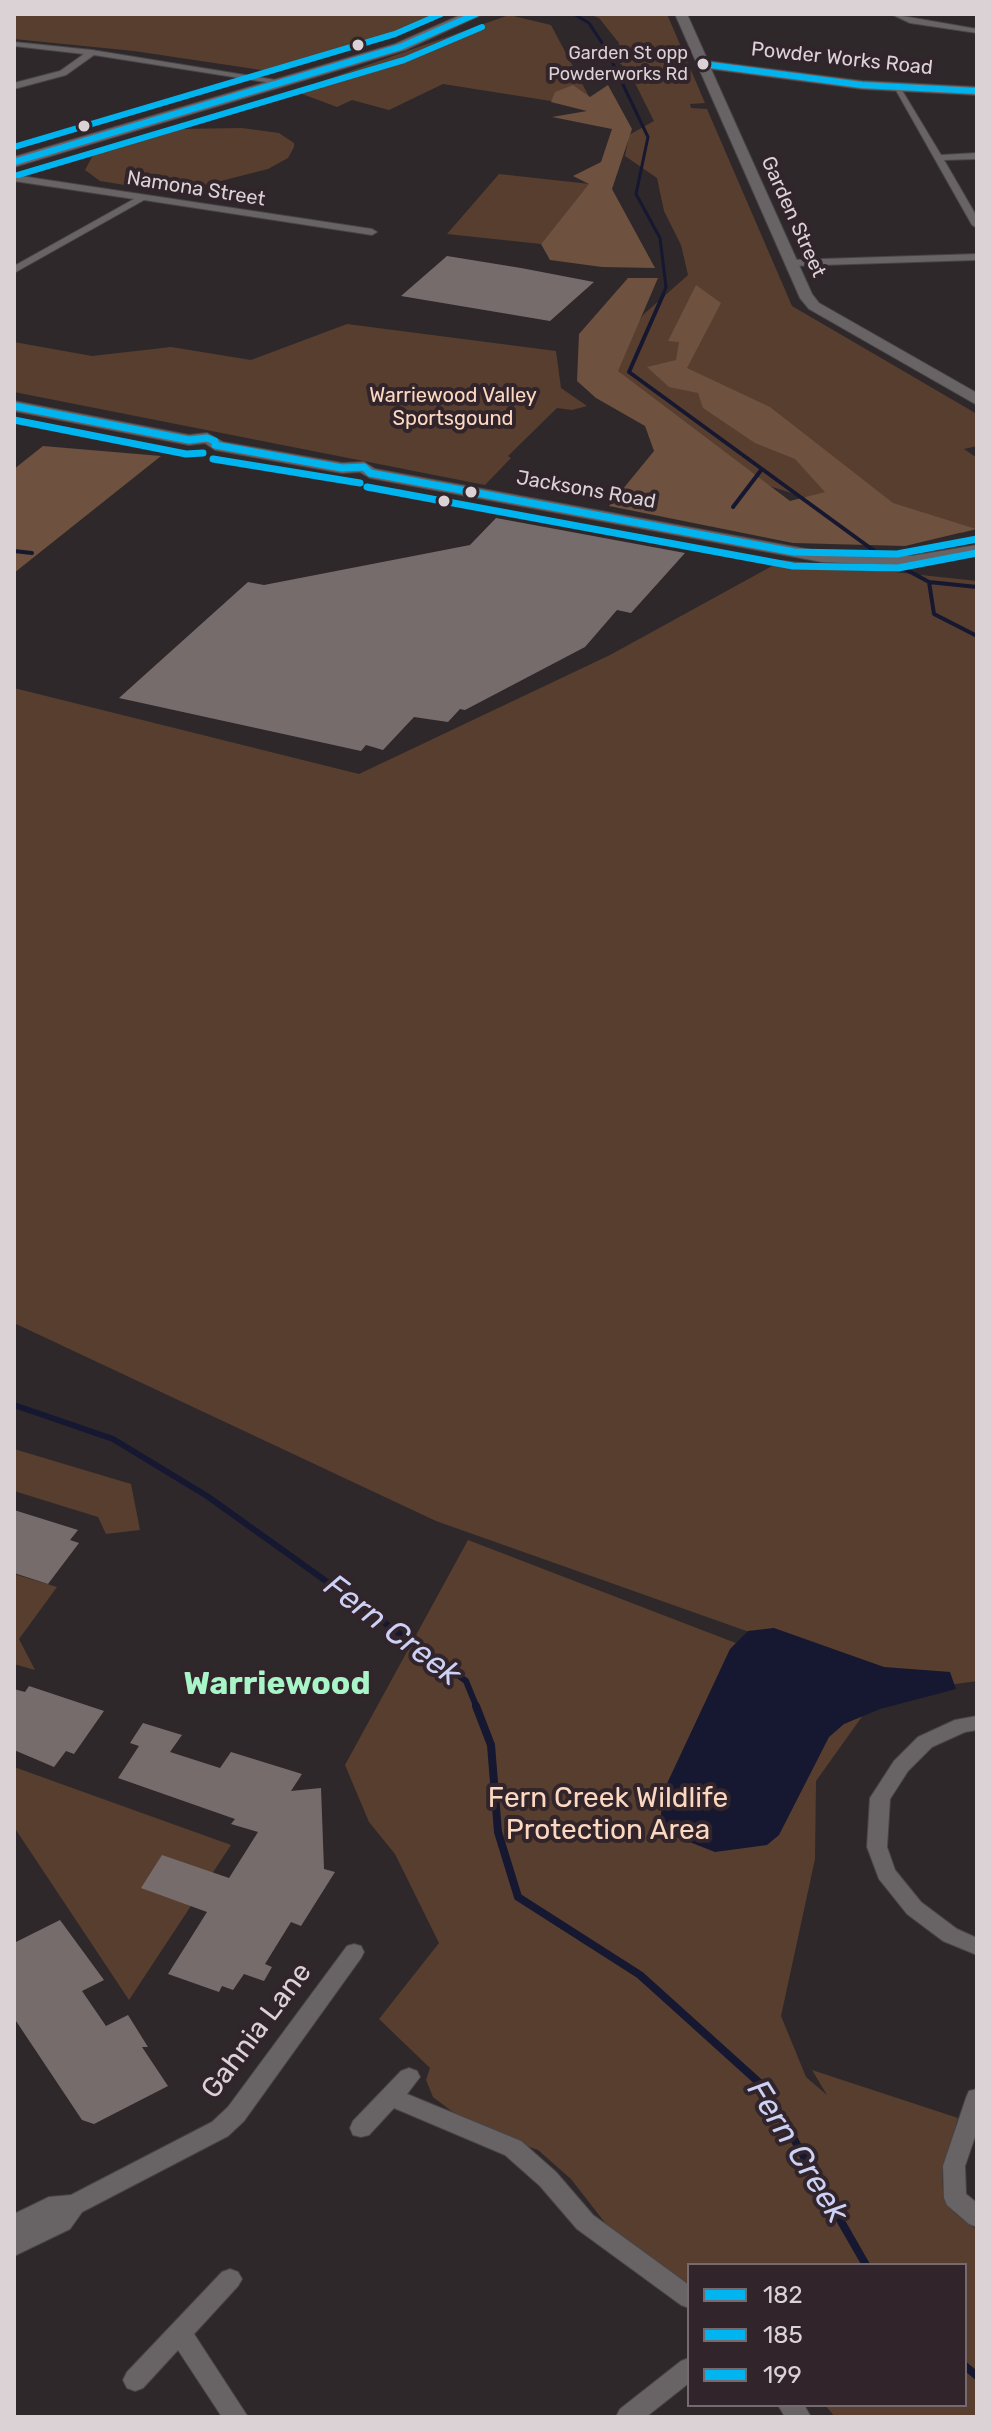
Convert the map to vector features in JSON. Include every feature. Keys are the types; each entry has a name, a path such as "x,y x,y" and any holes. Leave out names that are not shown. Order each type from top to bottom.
{"highway":[{"path":"14,162 410,37 463,14"},
{"path":"14,155 400,47 476,14"}],"street":[{"name":"Garden Street","path":"681,14 805,295 814,306 977,400"},
{"path":"895,14 910,21 977,31"},
{"path":"14,44 92,52 278,80"},
{"path":"14,86 63,73 92,52"},
{"name":"Powder Works Road","path":"703,64 896,87 977,91"},
{"path":"896,87 977,225"},
{"path":"939,158 977,156"},
{"name":"Namona Street","path":"14,178 372,232"},
{"path":"14,270 142,198"},
{"path":"791,263 977,257"},
{"name":"Jacksons Road","path":"14,406 189,440 186,444 194,449 215,445 342,468 341,474 349,478 370,473 794,552 858,558 977,550"},
{"name":"Jacksons Road","path":"904,557 977,539"},
{"path":"977,1723 962,1725 925,1742 901,1766 880,1798 877,1847 886,1873 914,1908 950,1935 977,1947"},
{"name":"Gahnia Lane","path":"14,2225 49,2207 74,2205 206,2137 228,2122 354,1952"},
{"path":"361,2128 393,2098 409,2077"},
{"path":"393,2098 513,2148 548,2179 585,2222 687,2297"},
{"path":"977,2098 954,2166 955,2198 977,2217"},
{"name":"Gahnia Lane","path":"14,2246 62,2222 74,2205"},
{"path":"135,2380 230,2279"},
{"path":"180,2333 236,2417"},
{"path":"628,2417 687,2371"}],"green space":[{"path":"14,14 451,14 268,71 134,51 14,39"},
{"path":"588,14 667,14 705,103 690,104 691,108 707,109 792,306 977,414 977,446 964,449 977,458 977,529 962,533 820,502 763,484 610,368 616,350 644,314 688,275 681,245 664,211 657,178 625,156 629,135 654,121 629,71 617,61 619,43 599,18"},
{"path":"509,15 551,25 595,108 443,84 389,110 352,100 337,107 294,91"},
{"path":"242,128 279,133 294,143 294,147 288,158 268,169 205,185 137,187 100,181 85,170 93,155 137,137 179,129"},
{"path":"499,174 590,184 541,244 447,234"},
{"name":"Warriewood Valley Sportsgound","path":"347,324 556,351 561,388 587,406 572,410 557,408 508,456 511,458 485,485 14,392 14,342 92,356 171,347 251,360"},
{"path":"783,560 977,581 977,1681 913,1690 436,1521 14,1323 14,688 359,774 610,655"},
{"path":"14,1449 131,1484 140,1530 106,1534 98,1517 14,1491"},
{"name":"Fern Creek Wildlife Protection Area","path":"468,1540 876,1697 816,1781 815,1859 781,2016 806,2077 827,2095 812,2070 958,2118 942,2171 943,2192 956,2214 977,2230 977,2417 835,2417 827,2407 967,2407 967,2263 687,2263 687,2285 606,2224 571,2179 538,2150 471,2126 433,2097 426,2080 430,2068 379,2019 439,1943 395,1854 369,1822 345,1765"},
{"path":"14,1574 57,1587 19,1639 35,1670 14,1664"},
{"path":"14,1767 231,1845 129,2000 14,1827"}],"shaded area":[{"path":"573,85 590,97 608,85 632,129 612,189 655,268 602,267 550,260 541,244 589,184 573,176 601,162 612,129 552,117 587,111 551,102 555,92"},
{"path":"628,278 658,278 618,371 790,501 825,492 795,459 755,443 703,408 698,393 669,387 647,367 676,360 679,342 668,341 696,285 721,303 687,368 770,407 893,503 976,529 905,546 793,543 609,506 654,451 645,426 596,398 577,381 579,334"},
{"path":"43,446 161,456 14,573 14,469"},
{"path":"774,1628 884,1667 950,1672 956,1689 880,1709 844,1724 829,1737 779,1835 767,1845 715,1852 659,1830 664,1790 730,1649 748,1631"}],"building":[{"path":"447,256 594,282 550,321 401,296"},
{"path":"496,518 685,553 631,613 617,610 585,647 465,710 460,709 448,722 414,717 383,750 366,745 361,751 119,698 248,582 264,585 470,545"},
{"path":"14,1510 78,1530 70,1540 79,1543 48,1584 14,1573"},
{"path":"29,1686 104,1711 74,1754 66,1751 54,1767 14,1750 14,1689 25,1692"},
{"path":"143,1723 182,1735 170,1752 220,1768 231,1752 302,1774 291,1791 321,1788 324,1869 335,1872 301,1926 291,1922 265,1964 272,1967 264,1981 244,1974 233,1990 222,1986 219,1992 168,1974 207,1912 141,1888 162,1855 229,1878 258,1832 231,1824 235,1819 118,1778 139,1746 130,1743"},
{"path":"60,1920 104,1980 82,1991 106,2026 128,2015 148,2047 142,2047 168,2086 94,2124 82,2120 14,2018 14,1943"}],"waterway":[{"path":"574,14 589,23 606,49 648,137 636,194 660,238 666,287 662,297"},
{"path":"663,295 629,372 762,469"},
{"path":"733,507 762,469"},
{"path":"762,469 884,558"},
{"path":"14,551 32,553"},
{"path":"894,563 929,582"},
{"path":"929,582 977,587"},
{"path":"929,582 934,614 977,636"},
{"name":"Fern Creek","path":"14,1405 113,1439 207,1496 466,1681 477,1708"},
{"name":"Fern Creek","path":"476,1706 491,1745 498,1832 518,1897 640,1975 764,2087 865,2263"},
{"name":"Fern Creek","path":"967,2368 977,2376"}],"transit line":[{"name":"199","path":"14,147 395,34 441,14"},
{"name":"182","path":"14,162 400,47 476,14"},
{"name":"185","path":"18,175 404,60 482,27"},
{"name":"182","path":"703,64 862,85 977,91"},
{"name":"182","path":"14,406 189,440 207,438 215,441 215,445"},
{"name":"185","path":"14,420 186,454 203,453"},
{"name":"182","path":"215,445 342,468 364,467 370,473"},
{"name":"185","path":"213,459 360,483"},
{"name":"182","path":"370,473 794,552 897,554 977,539"},
{"name":"185","path":"367,487 793,566 898,568 977,553"}],"place":[{"name":"Garden St opp Powderworks Rd","path":"703,64"}],"district":[{"name":"Warriewood","path":"277,1685"}]}
